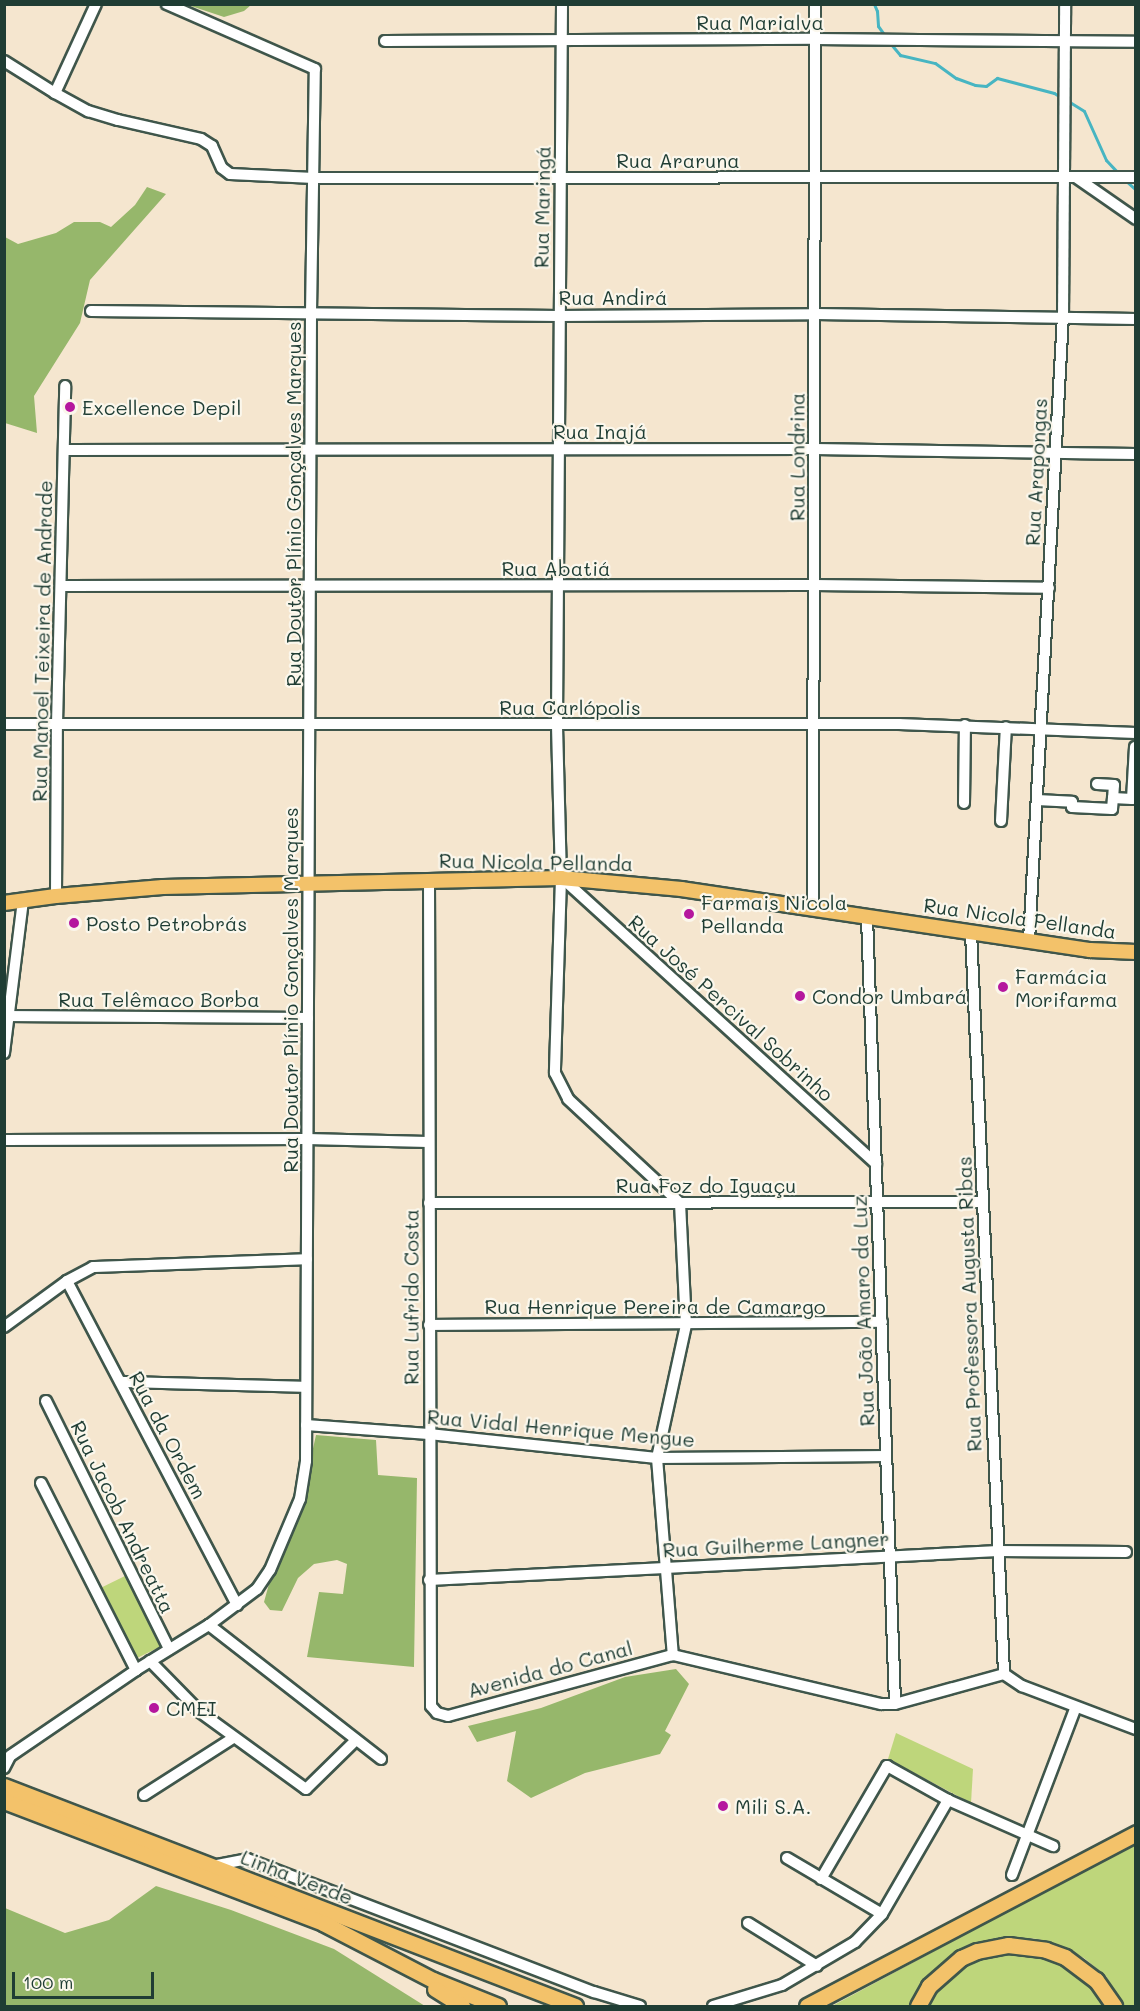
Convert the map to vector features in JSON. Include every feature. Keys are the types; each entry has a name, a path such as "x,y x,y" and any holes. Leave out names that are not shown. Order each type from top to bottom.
{"highway":[{"name":"Linha Verde","path":"4,1785 575,2006"},
{"name":"Linha Verde","path":"4,1801 323,1923 393,1961 498,2007"},
{"path":"807,2007 1136,1833"},
{"path":"918,2007 929,1986 961,1958 977,1951 1008,1945 1046,1950 1065,1957 1096,1980 1114,2007"},
{"path":"393,1961 462,2007"}],"main road":[{"name":"Rua Nicola Pellanda","path":"4,903 163,887 429,879 562,878 681,889 1090,950 1136,951"}],"street":[{"path":"4,61 55,93 96,4"},
{"name":"Rua Doutor Plínio Gonçalves Marques","path":"4,1768 7,1755 209,1625 257,1589 270,1570 296,1508 306,1461 311,314 315,69 167,4"},
{"name":"Rua Maringá","path":"562,4 557,726 562,878 555,1073 568,1099 680,1203"},
{"name":"Rua Londrina","path":"813,909 815,4"},
{"name":"Rua Arapongas","path":"1029,941 1049,588 1054,451 1071,178 1065,108 1065,4"},
{"name":"Rua Marialva","path":"386,41 814,39 1136,42"},
{"name":"Rua Araruna","path":"55,93 88,111 201,139 212,146 222,168 230,174 314,178 1133,177"},
{"path":"1071,178 1136,219"},
{"name":"Rua Andirá","path":"91,311 559,316 816,314 1063,316 1136,319"},
{"name":"Rua Manoel Teixeira de Andrade","path":"56,896 57,724 65,386"},
{"name":"Rua Inajá","path":"64,450 815,449 1136,454"},
{"name":"Rua Abatiá","path":"62,586 814,585 1049,588"},
{"name":"Rua Carlópolis","path":"4,724 557,726 813,724 965,726 1136,733"},
{"path":"964,803 965,726"},
{"path":"1001,821 1006,728"},
{"path":"1113,798 1132,799 1135,747"},
{"path":"1037,800 1072,802 1072,807 1112,809 1114,785 1097,784"},
{"name":"Rua José Percival Sobrinho","path":"562,878 876,1164"},
{"name":"Rua Lufrido Costa","path":"429,879 429,1580 431,1706 437,1713"},
{"path":"4,1053 23,901"},
{"name":"Rua João Amaro da Luz","path":"867,917 895,1704"},
{"name":"Rua Professora Augusta Ribas","path":"971,932 1004,1674"},
{"name":"Rua Telêmaco Borba","path":"9,1016 308,1018"},
{"path":"4,1140 307,1139 429,1142"},
{"name":"Rua Foz do Iguaçu","path":"429,1203 983,1202"},
{"path":"680,1203 686,1325 657,1458 672,1655 854,1698 895,1704 1004,1674 1022,1686 1075,1708 1136,1729"},
{"path":"4,1327 67,1281 93,1267 307,1259"},
{"name":"Rua da Ordem","path":"67,1281 237,1605"},
{"name":"Rua Henrique Pereira de Camargo","path":"429,1325 882,1322"},
{"path":"121,1382 306,1387"},
{"name":"Rua Jacob Andreatta","path":"46,1401 169,1649"},
{"name":"Rua Vidal Henrique Mengue","path":"306,1425 429,1434 657,1458 886,1456"},
{"path":"41,1483 136,1670"},
{"name":"Rua Guilherme Langner","path":"429,1580 998,1551 1126,1552"},
{"path":"209,1625 381,1759"},
{"name":"Avenida do Canal","path":"437,1713 448,1716 672,1655"},
{"path":"150,1661 200,1712 306,1789 356,1740"},
{"path":"1012,1875 1075,1708"},
{"path":"144,1795 233,1738"},
{"path":"821,1879 887,1766 948,1800 1053,1846"},
{"path":"713,2007 782,1985 855,1942 882,1914 948,1800"},
{"path":"788,1858 882,1914"},
{"path":"210,1866 247,1859 594,1992 640,2007"},
{"path":"748,1923 817,1966"}],"green space":[{"path":"188,5 251,5 244,11 224,17"},
{"path":"147,187 166,194 90,280 80,323 34,396 37,433 5,423 5,237 18,244 56,233 74,222 100,222 111,227 135,205"},
{"path":"316,1435 376,1440 378,1475 417,1478 414,1667 307,1657 319,1592 343,1594 347,1564 337,1560 314,1564 298,1578 282,1611 270,1610 264,1602 272,1573 296,1525"},
{"path":"129,1574 164,1645 137,1658 102,1587"},
{"path":"676,1669 689,1684 665,1731 671,1735 660,1754 585,1773 531,1798 507,1781 516,1731 477,1742 468,1726 541,1708 625,1677"},
{"path":"896,1733 973,1769 971,1803 888,1759"},
{"path":"1135,1843 1135,2006 1124,2006 1106,1976 1084,1958 1060,1946 1038,1939 1012,1937 992,1939 969,1947 913,2006 832,2006"},
{"path":"156,1886 231,1910 334,1949 425,2006 5,2006 5,1908 65,1933 109,1920"},
{"path":"1010,1950 1037,1953 1064,1963 1091,1986 1103,2006 926,2006 940,1984 961,1967 984,1955"}],"waterway":[{"path":"874,4 878,26 886,37"},
{"path":"890,43 900,55 935,63 956,78 975,85 986,86 997,78 1054,93 1062,98"},
{"path":"1068,101 1084,111 1106,160 1119,174"},
{"path":"1126,181 1136,190"}],"place":[{"name":"Excellence Depil","path":"70,407"},
{"name":"Farmais Nicola Pellanda","path":"689,914"},
{"name":"Posto Petrobrás","path":"74,923"},
{"name":"Farmácia Morifarma","path":"1003,987"},
{"name":"Condor Umbará","path":"800,996"},
{"name":"CMEI","path":"154,1708"},
{"name":"Mili S.A.","path":"723,1806"}]}
